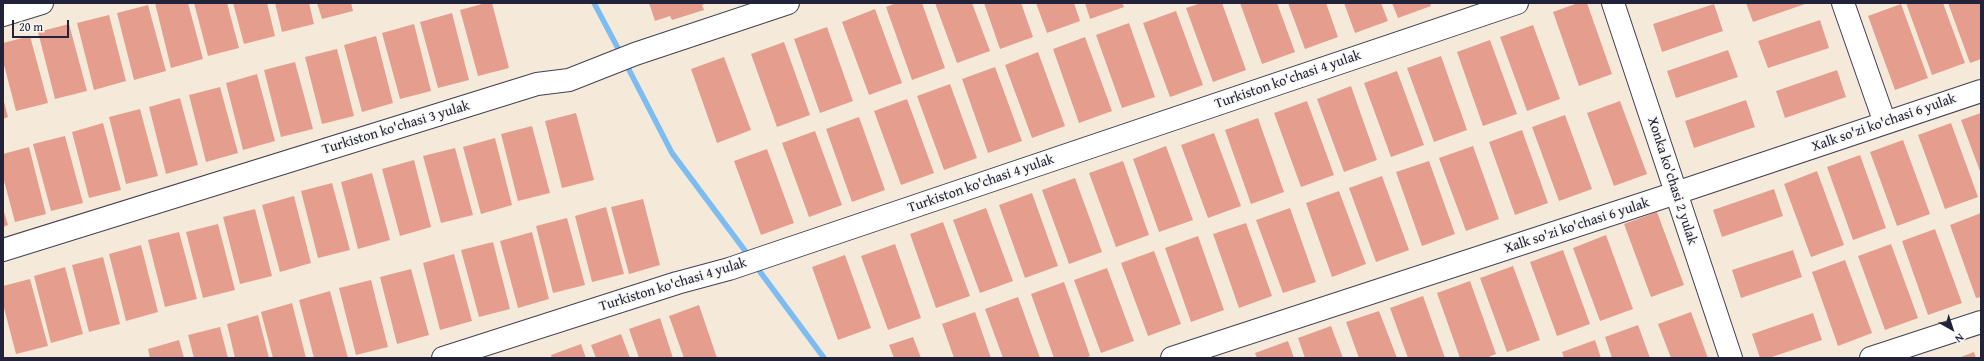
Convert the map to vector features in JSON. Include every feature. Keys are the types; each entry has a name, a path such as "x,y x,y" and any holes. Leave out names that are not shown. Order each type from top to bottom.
{"street":[{"path":"3,15 42,3"},
{"name":"Turkiston ko'chasi 3 yulak","path":"3,250 537,84 569,80 635,54 788,3"},
{"name":"Turkiston ko'chasi 4 yulak","path":"443,358 677,283 736,266 1517,3"},
{"name":"Xonka ko'chasi 2 yulak","path":"1613,3 1731,358"},
{"path":"1843,3 1885,123"},
{"name":"Xalk so'zi ko'chasi 6 yulak","path":"1172,358 1676,193 1981,91"},
{"path":"1871,358 1981,322"}],"building":[{"path":"155,3 188,3 203,59 171,68"},
{"path":"194,3 227,3 239,48 208,56"},
{"path":"233,3 267,3 275,36 244,44"},
{"path":"275,3 309,3 314,24 282,32"},
{"path":"317,3 351,3 353,11 322,19"},
{"path":"486,3 492,3 509,68 478,76 460,10"},
{"path":"649,3 708,3 702,5 704,10 672,20 670,16 655,21"},
{"path":"896,3 922,3 945,68 912,80 886,7"},
{"path":"935,3 972,3 990,51 957,63"},
{"path":"984,3 1021,3 1033,37 1000,49"},
{"path":"1036,3 1074,3 1080,21 1047,33"},
{"path":"1085,3 1122,3 1124,7 1090,19"},
{"path":"1201,3 1222,3 1246,70 1213,82 1186,8"},
{"path":"1240,3 1277,3 1295,52 1262,64"},
{"path":"1288,3 1326,3 1338,37 1305,49"},
{"path":"1344,3 1381,3 1388,21 1355,33"},
{"path":"1392,3 1430,3 1431,6 1398,18"},
{"path":"1578,3 1587,3 1612,74 1579,86 1553,12"},
{"path":"1746,3 1808,3 1753,22"},
{"path":"1906,3 1943,3 1965,63 1932,75"},
{"path":"1948,3 1981,3 1981,59 1970,63"},
{"path":"1714,4 1723,31 1662,52 1653,24"},
{"path":"1901,4 1928,78 1895,90 1868,16"},
{"path":"148,5 166,71 134,80 117,13"},
{"path":"875,9 902,83 869,95 842,22"},
{"path":"1176,11 1203,85 1170,97 1143,23"},
{"path":"452,13 469,80 438,88 420,22"},
{"path":"109,15 126,81 94,90 77,23"},
{"path":"1820,20 1829,48 1768,68 1758,41"},
{"path":"1129,23 1155,97 1122,108 1096,35"},
{"path":"69,24 87,91 55,99 38,32"},
{"path":"414,24 431,91 400,99 382,33"},
{"path":"1533,25 1560,99 1527,111 1500,37"},
{"path":"827,27 853,101 820,113 794,39"},
{"path":"30,36 48,103 16,111 3,61 3,43"},
{"path":"376,36 393,103 362,112 344,45"},
{"path":"1085,37 1112,111 1079,123 1053,49"},
{"path":"1490,40 1517,114 1483,126 1457,52"},
{"path":"784,42 810,115 777,127 751,54"},
{"path":"337,49 354,116 322,124 305,57"},
{"path":"1728,50 1738,77 1676,98 1667,71"},
{"path":"1038,52 1065,126 1032,138 1005,65"},
{"path":"1441,56 1467,130 1434,142 1407,68"},
{"path":"724,57 751,130 717,143 691,69"},
{"path":"295,62 313,129 281,137 264,70"},
{"path":"995,67 1022,141 988,153 962,79"},
{"path":"1837,70 1846,97 1785,118 1776,91"},
{"path":"1397,71 1424,145 1391,157 1364,83"},
{"path":"257,74 275,141 243,150 226,83"},
{"path":"950,84 977,158 944,170 917,96"},
{"path":"1351,86 1377,160 1344,172 1317,99"},
{"path":"220,87 238,153 206,162 189,95"},
{"path":"3,98 8,117 3,119"},
{"path":"180,98 198,165 166,174 149,107"},
{"path":"907,99 934,173 901,185 874,111"},
{"path":"1746,100 1755,127 1694,148 1685,121"},
{"path":"1307,101 1334,175 1301,187 1274,113"},
{"path":"1620,101 1647,174 1614,186 1587,113"},
{"path":"140,109 158,176 126,184 109,117"},
{"path":"576,113 594,180 562,188 545,121"},
{"path":"1981,113 1981,174 1961,120"},
{"path":"1565,115 1592,189 1559,201 1532,127"},
{"path":"859,117 885,190 852,202 826,129"},
{"path":"1258,118 1284,192 1251,204 1225,130"},
{"path":"103,123 121,190 89,198 72,132"},
{"path":"1951,123 1978,197 1945,209 1918,135"},
{"path":"532,126 550,193 518,201 501,134"},
{"path":"1522,130 1548,203 1515,215 1489,142"},
{"path":"815,131 842,205 809,217 782,143"},
{"path":"1214,133 1241,206 1208,218 1181,145"},
{"path":"65,136 83,203 51,211 33,144"},
{"path":"495,138 512,205 481,214 463,147"},
{"path":"1903,140 1930,214 1897,226 1870,152"},
{"path":"1166,146 1193,220 1159,232 1133,159"},
{"path":"1473,146 1499,219 1466,231 1439,158"},
{"path":"29,147 46,214 15,222 3,177 3,154"},
{"path":"455,148 473,215 441,223 423,156"},
{"path":"767,149 794,223 761,235 734,161"},
{"path":"1860,155 1886,228 1853,240 1827,167"},
{"path":"414,160 431,227 400,236 382,169"},
{"path":"1123,161 1149,235 1116,247 1089,173"},
{"path":"1429,161 1455,234 1422,246 1396,172"},
{"path":"1817,171 1844,245 1811,257 1784,184"},
{"path":"372,173 390,240 358,249 341,182"},
{"path":"1382,176 1409,250 1376,262 1349,188"},
{"path":"1075,178 1102,252 1069,264 1042,190"},
{"path":"332,183 350,250 318,258 301,191"},
{"path":"1774,189 1783,216 1722,237 1713,210"},
{"path":"1339,191 1366,264 1332,277 1306,203"},
{"path":"1032,193 1058,266 1025,278 999,205"},
{"path":"294,196 311,263 280,272 262,205"},
{"path":"643,199 660,265 629,274 611,207"},
{"path":"606,207 624,274 592,282 575,216"},
{"path":"986,208 1013,281 980,293 953,220"},
{"path":"1290,208 1316,282 1283,293 1256,220"},
{"path":"3,209 8,225 3,227"},
{"path":"255,209 272,276 240,284 223,217"},
{"path":"1657,212 1684,285 1651,297 1624,224"},
{"path":"1981,213 1981,297 1976,298 1950,225"},
{"path":"567,218 585,285 553,293 536,226"},
{"path":"943,222 970,296 936,308 910,234"},
{"path":"1246,223 1272,296 1239,308 1213,234"},
{"path":"218,224 235,290 203,298 186,232"},
{"path":"1935,229 1962,303 1928,315 1902,241"},
{"path":"179,232 197,299 165,307 148,240"},
{"path":"532,232 549,299 518,308 500,241"},
{"path":"1606,235 1633,309 1600,321 1573,248"},
{"path":"1198,236 1224,310 1191,322 1165,248"},
{"path":"493,242 510,309 479,317 461,250"},
{"path":"895,244 921,318 888,330 861,256"},
{"path":"1891,244 1918,318 1885,330 1858,256"},
{"path":"141,245 158,312 126,321 109,254"},
{"path":"1563,250 1590,324 1557,336 1530,262"},
{"path":"1793,250 1802,277 1741,298 1732,270"},
{"path":"1154,251 1181,324 1148,336 1121,263"},
{"path":"454,254 472,321 440,330 423,263"},
{"path":"845,255 871,328 838,340 812,267"},
{"path":"103,257 120,324 89,332 72,265"},
{"path":"1845,260 1872,333 1838,346 1812,272"},
{"path":"1513,266 1540,340 1507,352 1480,278"},
{"path":"65,267 83,334 51,343 34,276"},
{"path":"1107,268 1134,341 1101,353 1074,280"},
{"path":"411,269 429,335 397,344 380,277"},
{"path":"30,279 48,346 16,354 3,304 3,286"},
{"path":"371,280 388,347 356,355 339,288"},
{"path":"1470,281 1496,354 1486,358 1460,358 1437,293"},
{"path":"1064,282 1090,356 1085,358 1054,358 1031,294"},
{"path":"330,291 348,358 314,358 299,300"},
{"path":"1423,296 1445,358 1408,358 1390,308"},
{"path":"1018,297 1040,358 1003,358 985,309"},
{"path":"292,303 306,358 273,358 261,312"},
{"path":"699,305 717,358 684,358 669,316"},
{"path":"1379,311 1397,358 1359,358 1346,322"},
{"path":"975,312 991,358 954,358 942,324"},
{"path":"1691,312 1708,358 1671,358 1658,324"},
{"path":"1813,313 1822,340 1769,358 1760,358 1752,334"},
{"path":"258,315 269,358 235,358 227,324"},
{"path":"660,318 673,358 639,358 629,329"},
{"path":"1638,325 1650,358 1612,358 1605,337"},
{"path":"1331,326 1343,358 1305,358 1298,338"},
{"path":"220,327 228,358 194,358 188,335"},
{"path":"621,334 630,358 596,358 591,345"},
{"path":"913,337 921,358 894,358 889,345"},
{"path":"179,340 184,358 150,358 148,349"},
{"path":"1595,340 1601,358 1564,358 1562,352"},
{"path":"1288,341 1294,358 1257,358 1255,353"},
{"path":"581,344 586,358 552,358 551,355"},
{"path":"1974,352 1976,358 1958,358"}],"waterway":[{"path":"594,3 621,54"},
{"path":"625,62 672,153 749,256"},
{"path":"755,265 824,358"}]}
